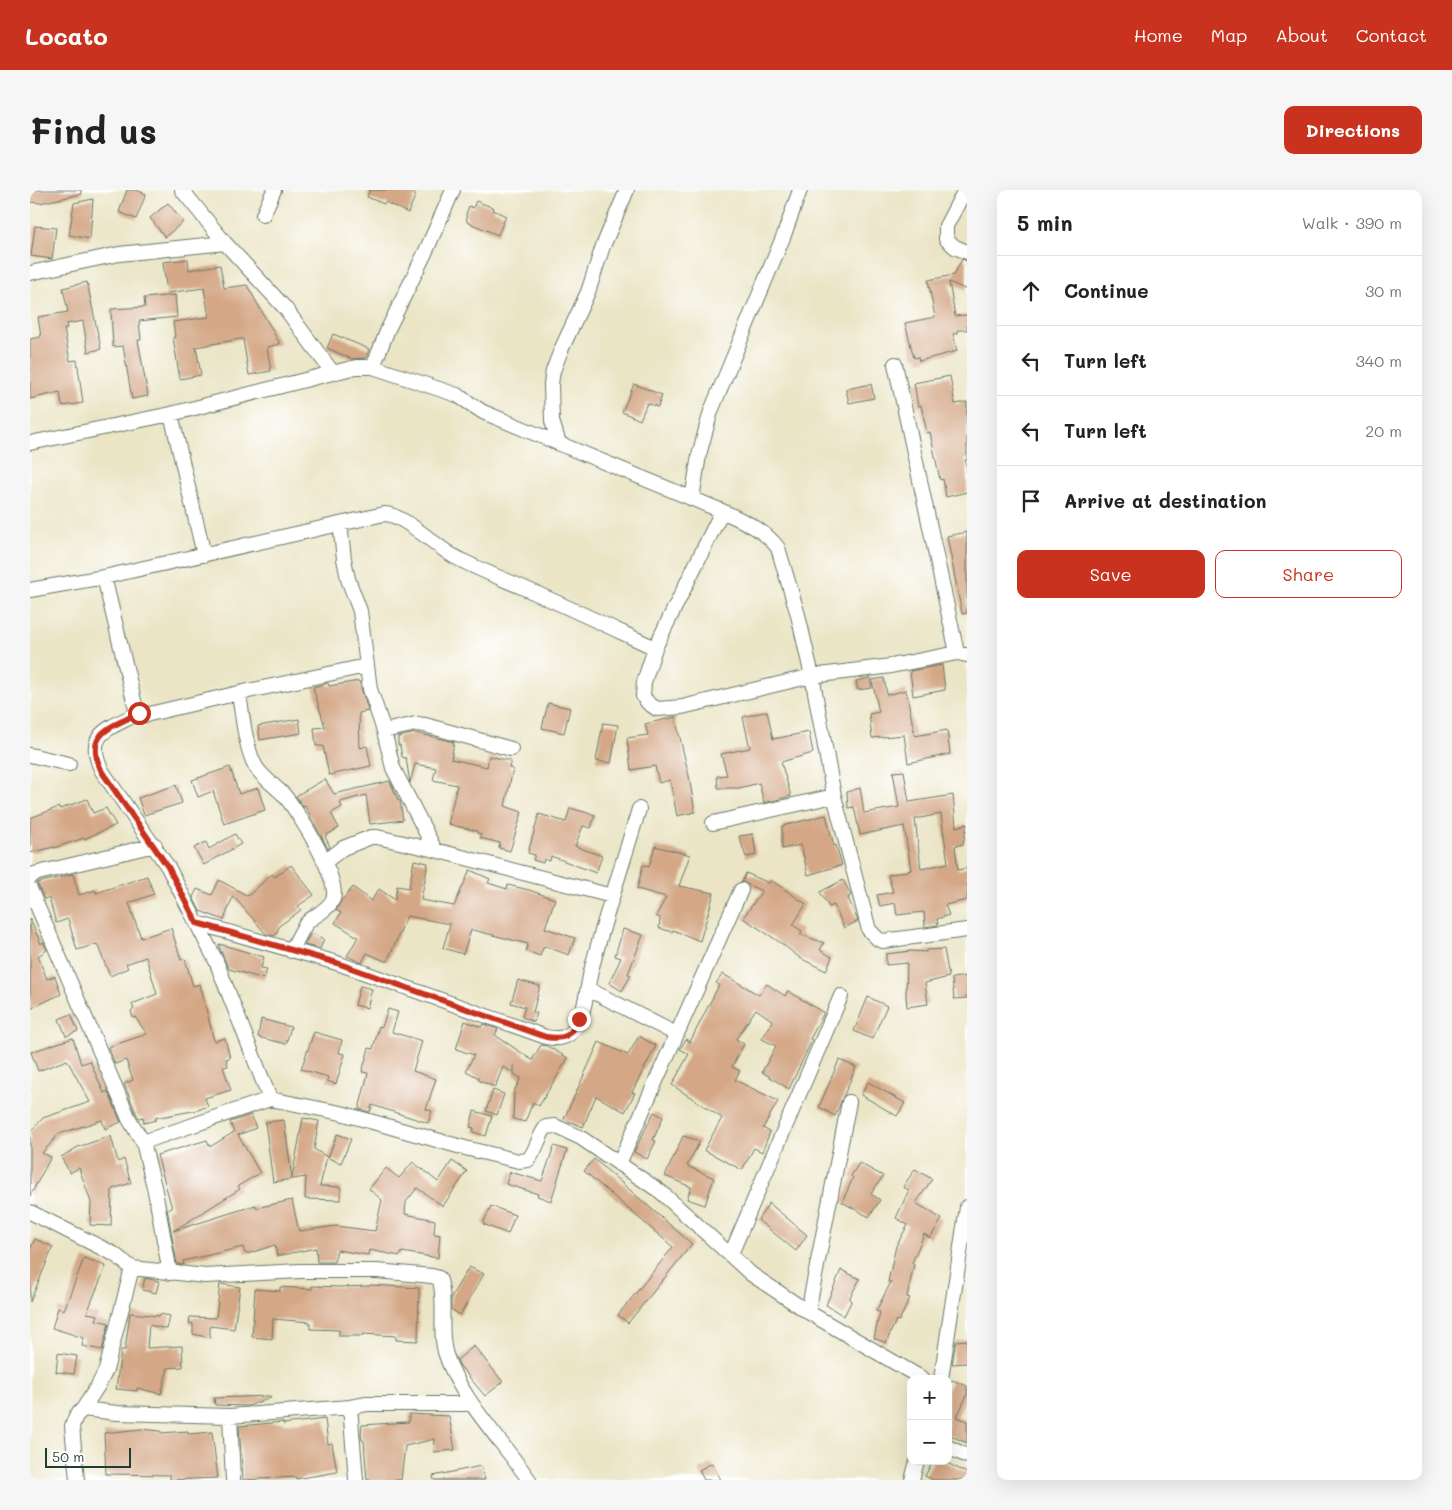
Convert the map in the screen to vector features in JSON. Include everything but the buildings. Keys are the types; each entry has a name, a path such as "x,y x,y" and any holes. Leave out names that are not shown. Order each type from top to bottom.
{"street":[{"path":"182,190 225,243 285,308 333,373"},
{"path":"263,215 274,190"},
{"path":"373,367 388,329 425,254 453,190"},
{"path":"559,443 552,421 551,384 553,370 588,292 603,246 627,190"},
{"path":"692,499 699,455 711,412 784,234 800,190"},
{"path":"965,190 946,226 946,239 955,247 967,252"},
{"path":"30,273 119,254 225,243"},
{"path":"722,511 656,648 644,682 643,696 648,703 657,709 682,707 812,676 891,666 962,654 895,364"},
{"path":"30,443 170,414 356,367 373,367 457,395 483,412 722,511 758,528 778,548 798,615 812,676 834,796 869,930 878,939 884,941 967,930"},
{"path":"170,414 204,555"},
{"path":"30,590 104,577 390,514 400,518 452,556 656,648"},
{"path":"340,524 348,579 360,611 366,666 377,714 384,731 393,768 435,850"},
{"path":"104,577 134,705 139,713 145,716 238,693 366,666"},
{"path":"238,693 250,754 256,767 283,794 303,820 325,862 333,886 334,899 324,911 306,924 291,951"},
{"path":"139,713 105,731 99,737 95,746 96,758 102,772 155,845 197,923 216,961 270,1099"},
{"path":"384,731 416,724 425,725 511,749"},
{"path":"30,755 69,764"},
{"path":"713,824 834,796"},
{"path":"197,923 362,971 546,1037 560,1039 575,1029 588,989 590,974 612,896 639,809"},
{"path":"325,862 343,848 377,837 435,850 612,896"},
{"path":"30,878 34,874 155,845"},
{"path":"30,889 129,1119 143,1142 155,1191 170,1273"},
{"path":"619,1164 740,890"},
{"path":"588,989 676,1034"},
{"path":"731,1254 842,996"},
{"path":"143,1142 270,1099 341,1113 465,1148 519,1161 528,1160 541,1133 546,1127 555,1126 581,1138 661,1192 751,1274 808,1312 916,1375"},
{"path":"808,1312 849,1102"},
{"path":"942,1375 967,1207"},
{"path":"30,1212 114,1254 132,1268 205,1276 300,1271 377,1271 439,1278 442,1284 441,1320 446,1355 472,1404 529,1480"},
{"path":"77,1480 72,1426 76,1416 83,1409 106,1370 132,1268"},
{"path":"83,1409 118,1413 230,1416 350,1407 366,1404 472,1404"},
{"path":"350,1407 356,1480"},
{"path":"230,1416 233,1480"},
{"path":"952,1449 967,1456"},
{"path":"912,1480 917,1465"}],"route":[{"path":"139,713 105,731 99,737 95,746 96,758 102,772 155,845 197,923 337,963 546,1037 560,1039 568,1035 575,1029 579,1019"}]}
